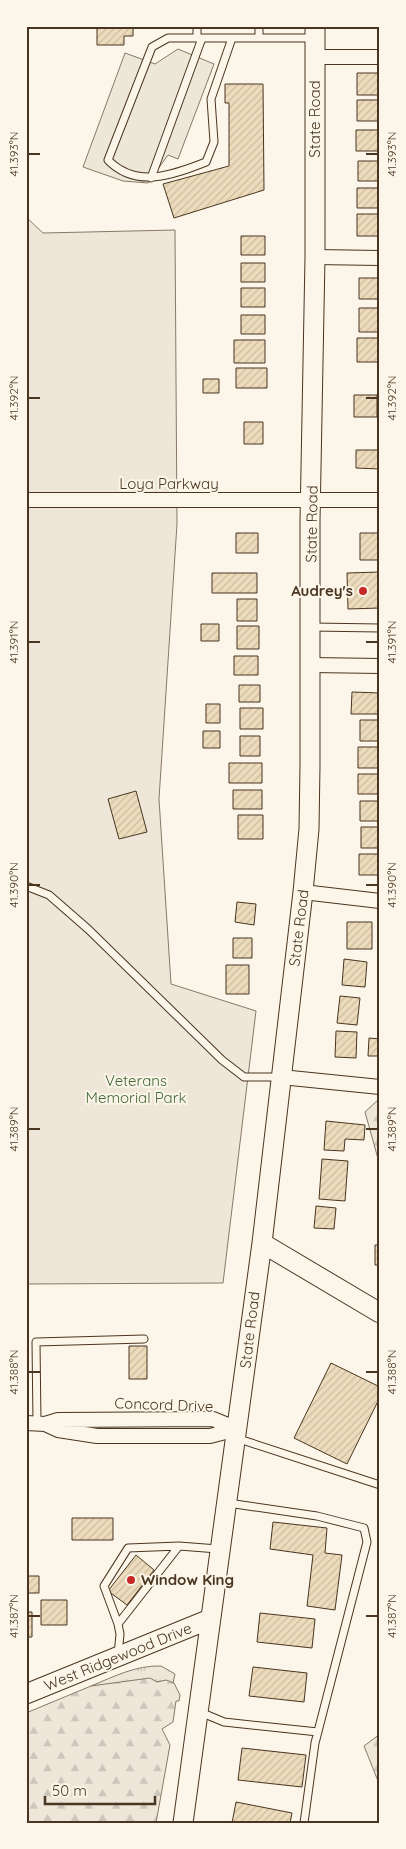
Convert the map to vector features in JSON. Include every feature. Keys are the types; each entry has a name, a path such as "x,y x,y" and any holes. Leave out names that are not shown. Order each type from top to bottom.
{"main road":[{"name":"State Road","path":"183,1823 262,1243 303,892 310,806 315,40"},
{"path":"262,1243 380,1313"},
{"name":"West Ridgewood Drive","path":"26,1694 210,1619"}],"street":[{"path":"315,40 380,57"},
{"path":"315,257 380,258"},
{"name":"Loya Parkway","path":"26,500 380,500"},
{"path":"311,665 380,666"},
{"path":"303,892 380,901"},
{"path":"281,1077 380,1087"},
{"name":"Concord Drive","path":"36,1423 58,1420 213,1419 237,1433"}],"lane":[{"path":"151,178 199,38 197,26"},
{"path":"259,26 259,38"},
{"path":"232,38 211,99 214,142 206,162 177,173 151,178 116,169 108,160 152,47 168,38 199,38 232,38 259,38 315,40"},
{"path":"311,627 380,628"},
{"path":"26,886 49,895 88,930 222,1060 244,1077 281,1077"},
{"path":"36,1423 36,1342 144,1339"},
{"path":"237,1433 380,1485"},
{"path":"227,1503 317,1516 364,1528 367,1542 315,1743 304,1823"},
{"path":"118,1624 180,1546"},
{"path":"118,1656 120,1634 118,1624 104,1586 128,1548 180,1546 221,1549"},
{"path":"198,1711 224,1722 318,1732"}],"green space":[{"name":"Veterans Memorial Park","path":"26,217 43,233 175,230 177,524 159,799 171,984 256,1011 223,1283 26,1284"},
{"path":"380,1098 380,1166 365,1112"},
{"path":"161,1666 175,1674 173,1683 166,1681 91,1686 116,1675 143,1667"},
{"path":"150,1678 157,1682 166,1680 174,1683 180,1695 179,1701 176,1701 173,1722 162,1729 170,1745 156,1823 26,1823 26,1713 91,1686"},
{"path":"380,1734 380,1786 364,1746"}],"shaded area":[{"path":"178,49 214,64 178,159 168,155 148,183 123,181 83,167 125,53 155,64"}],"building":[{"path":"97,26 149,27 133,27 133,36 124,36 124,45 97,45"},
{"path":"357,73 380,73 380,95 357,95"},
{"path":"225,84 263,84 264,190 174,218 163,184 229,166 229,103 225,103"},
{"path":"357,100 380,100 380,121 357,121"},
{"path":"356,130 380,130 380,151 356,151"},
{"path":"358,161 379,161 379,181 358,181"},
{"path":"357,188 380,188 380,208 357,208"},
{"path":"357,214 380,214 380,236 357,236"},
{"path":"241,236 265,236 265,255 241,255"},
{"path":"241,263 265,263 265,282 241,282"},
{"path":"359,278 380,278 380,299 359,299"},
{"path":"241,288 265,288 265,307 241,307"},
{"path":"359,308 380,308 380,332 359,332"},
{"path":"241,315 265,315 265,334 241,334"},
{"path":"357,338 380,338 380,362 357,362"},
{"path":"234,340 265,340 265,363 234,363"},
{"path":"236,368 267,368 267,388 236,388"},
{"path":"203,379 219,379 219,393 203,393"},
{"path":"354,395 377,395 377,417 354,417"},
{"path":"244,422 263,422 263,444 244,444"},
{"path":"356,450 380,450 380,469 356,468"},
{"path":"236,533 258,533 258,553 236,553"},
{"path":"360,533 380,533 380,560 360,560"},
{"name":"Audrey's","path":"380,572 380,608 348,609 347,573"},
{"path":"212,573 257,573 257,593 212,593"},
{"path":"237,599 257,599 257,621 237,621"},
{"path":"201,624 219,624 219,641 201,641"},
{"path":"237,626 259,626 259,649 237,649"},
{"path":"234,656 258,656 258,675 234,675"},
{"path":"239,685 260,685 260,702 239,702"},
{"path":"352,692 380,693 380,714 351,714"},
{"path":"206,704 220,704 220,723 206,723"},
{"path":"240,708 263,708 263,729 240,729"},
{"path":"360,720 380,720 380,741 360,741"},
{"path":"203,731 220,731 220,748 203,748"},
{"path":"240,736 260,736 260,756 240,756"},
{"path":"358,747 380,747 380,768 358,768"},
{"path":"229,763 262,763 262,783 229,783"},
{"path":"358,774 380,774 380,794 358,794"},
{"path":"233,790 262,790 262,809 233,809"},
{"path":"136,791 147,832 119,839 108,799"},
{"path":"360,801 380,801 380,821 360,821"},
{"path":"238,815 263,815 263,839 238,839"},
{"path":"361,827 380,827 380,848 361,848"},
{"path":"359,854 380,854 380,875 359,875"},
{"path":"237,902 256,904 254,925 235,922"},
{"path":"347,922 372,922 372,949 347,949"},
{"path":"233,938 252,938 252,958 233,958"},
{"path":"344,959 367,962 365,987 342,985"},
{"path":"226,965 249,965 249,994 226,994"},
{"path":"340,996 360,998 357,1025 337,1023"},
{"path":"336,1031 357,1032 356,1058 335,1057"},
{"path":"369,1038 380,1039 380,1056 368,1056"},
{"path":"326,1121 365,1125 364,1140 345,1139 344,1151 324,1150"},
{"path":"322,1159 348,1161 345,1201 319,1199"},
{"path":"316,1206 336,1208 334,1229 314,1228"},
{"path":"375,1245 380,1245 380,1265 375,1265"},
{"path":"129,1346 147,1346 147,1379 129,1379"},
{"path":"331,1363 380,1387 380,1397 347,1464 294,1438"},
{"path":"72,1518 113,1518 113,1540 72,1540"},
{"path":"273,1522 327,1528 325,1553 342,1555 335,1610 307,1606 313,1555 270,1549"},
{"name":"Window King","path":"136,1555 154,1570 127,1605 108,1591"},
{"path":"26,1576 39,1576 39,1593 26,1593"},
{"path":"41,1600 67,1600 67,1625 41,1625"},
{"path":"26,1612 32,1612 32,1637 26,1637"},
{"path":"260,1613 315,1619 312,1648 257,1642"},
{"path":"253,1667 307,1673 304,1702 249,1696"},
{"path":"242,1748 306,1755 302,1787 238,1780"},
{"path":"236,1802 292,1813 290,1823 232,1823"}],"place":[{"name":"Audrey's","path":"363,591"},
{"name":"Window King","path":"131,1580"}]}
